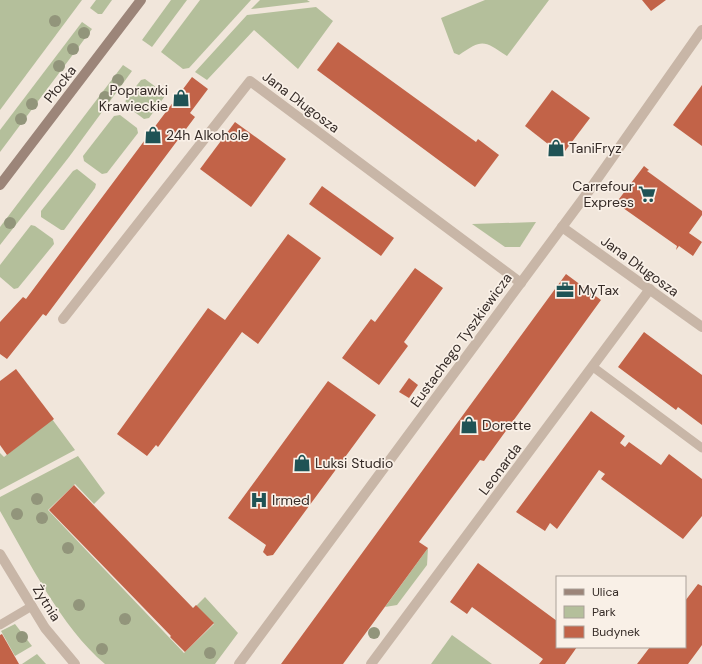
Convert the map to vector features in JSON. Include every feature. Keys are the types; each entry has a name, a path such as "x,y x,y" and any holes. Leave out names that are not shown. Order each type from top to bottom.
{"street":[{"name":"Płocka","path":"0,185 141,0"},
{"name":"Eustachego Tyszkiewicza","path":"239,664 562,227 702,30"},
{"name":"Jana Długosza","path":"62,319 250,81 521,283"},
{"name":"Jana Długosza","path":"562,227 702,327"},
{"name":"Leonarda","path":"371,664 650,289"},
{"name":"Żytnia","path":"0,554 45,628 75,664"}],"lane":[{"path":"593,367 702,448"},
{"path":"0,625 32,606"}],"green space":[{"path":"0,0 82,0 0,110"},
{"path":"96,0 112,0 102,14 98,14 90,8"},
{"path":"171,0 187,0 152,47 142,40"},
{"path":"200,0 251,0 189,68 183,69 161,52"},
{"path":"260,0 307,0 310,2 251,9"},
{"path":"485,0 549,0 507,56 493,47 483,44 473,46 459,55 454,53 441,18"},
{"path":"316,7 333,21 298,69 254,30 207,80 195,72 247,15"},
{"path":"82,22 92,29 0,152 0,130"},
{"path":"123,65 132,71 69,157 0,245 0,227"},
{"path":"145,79 164,93 165,96 149,118 144,119 125,105 126,99 141,80"},
{"path":"120,115 137,128 138,133 107,173 102,174 84,161 83,156 114,116"},
{"path":"77,169 96,184 95,188 64,230 61,230 41,217 41,211 73,171"},
{"path":"536,222 520,247 505,247 472,224"},
{"path":"31,225 35,226 53,239 54,244 18,288 14,289 0,277 0,265"},
{"path":"52,419 75,450 0,490 0,453 4,457"},
{"path":"78,456 105,493 94,504 75,484 48,510 184,653 214,624 196,606 205,597 238,633 215,664 105,664 74,632 60,613 34,572 0,511 0,497"},
{"path":"428,548 427,565 397,605 385,607"},
{"path":"15,624 32,646 15,656 1,631"},
{"path":"452,635 492,664 431,664"},
{"path":"37,654 46,664 22,664"}],"building":[{"path":"642,0 666,0 651,11"},
{"path":"338,42 476,142 478,139 499,155 475,187 317,70"},
{"path":"192,77 208,89 190,113 195,117 46,316 43,314 7,359 0,354 0,322 23,297 26,299"},
{"path":"702,85 702,146 673,125"},
{"path":"552,90 590,118 562,155 525,126"},
{"path":"235,122 286,159 251,207 200,169"},
{"path":"644,166 649,170 647,171 702,211 702,215 689,233 702,242 693,256 679,246 676,250 677,246 616,203"},
{"path":"322,186 394,238 381,256 309,204"},
{"path":"288,234 321,258 258,344 242,332 158,447 156,445 147,456 117,434 208,308 225,320"},
{"path":"415,268 443,288 404,342 408,346 379,385 342,358 371,319 375,322"},
{"path":"566,274 601,300 484,461 480,460 419,542 428,548 343,664 281,664"},
{"path":"644,332 702,375 702,425 678,407 676,410 618,367"},
{"path":"16,369 54,419 7,455 0,445 0,381"},
{"path":"409,378 418,385 409,398 399,392"},
{"path":"328,381 376,415 273,555 267,556 263,552 266,545 228,518"},
{"path":"591,411 625,436 620,443 625,447 629,442 661,465 669,454 702,479 702,516 683,539 601,479 605,474 599,470 557,529 550,523 545,531 516,512"},
{"path":"74,485 193,608 196,605 214,623 185,652 49,510"},
{"path":"478,563 556,620 556,648 576,648 565,664 539,664 543,659 472,607 467,614 450,602"},
{"path":"698,584 702,586 702,645 688,664 637,664 649,648 686,648 686,600"},
{"path":"2,634 19,664 0,664 0,635"}],"place":[{"name":"Poprawki Krawieckie","path":"181,98"},
{"name":"24h Alkohole","path":"153,135"},
{"name":"TaniFryz","path":"556,148"},
{"name":"Carrefour Express","path":"647,194"},
{"name":"MyTax","path":"565,290"},
{"name":"Dorette","path":"469,425"},
{"name":"Luksi Studio","path":"302,463"},
{"name":"Irmed","path":"259,500"}]}
